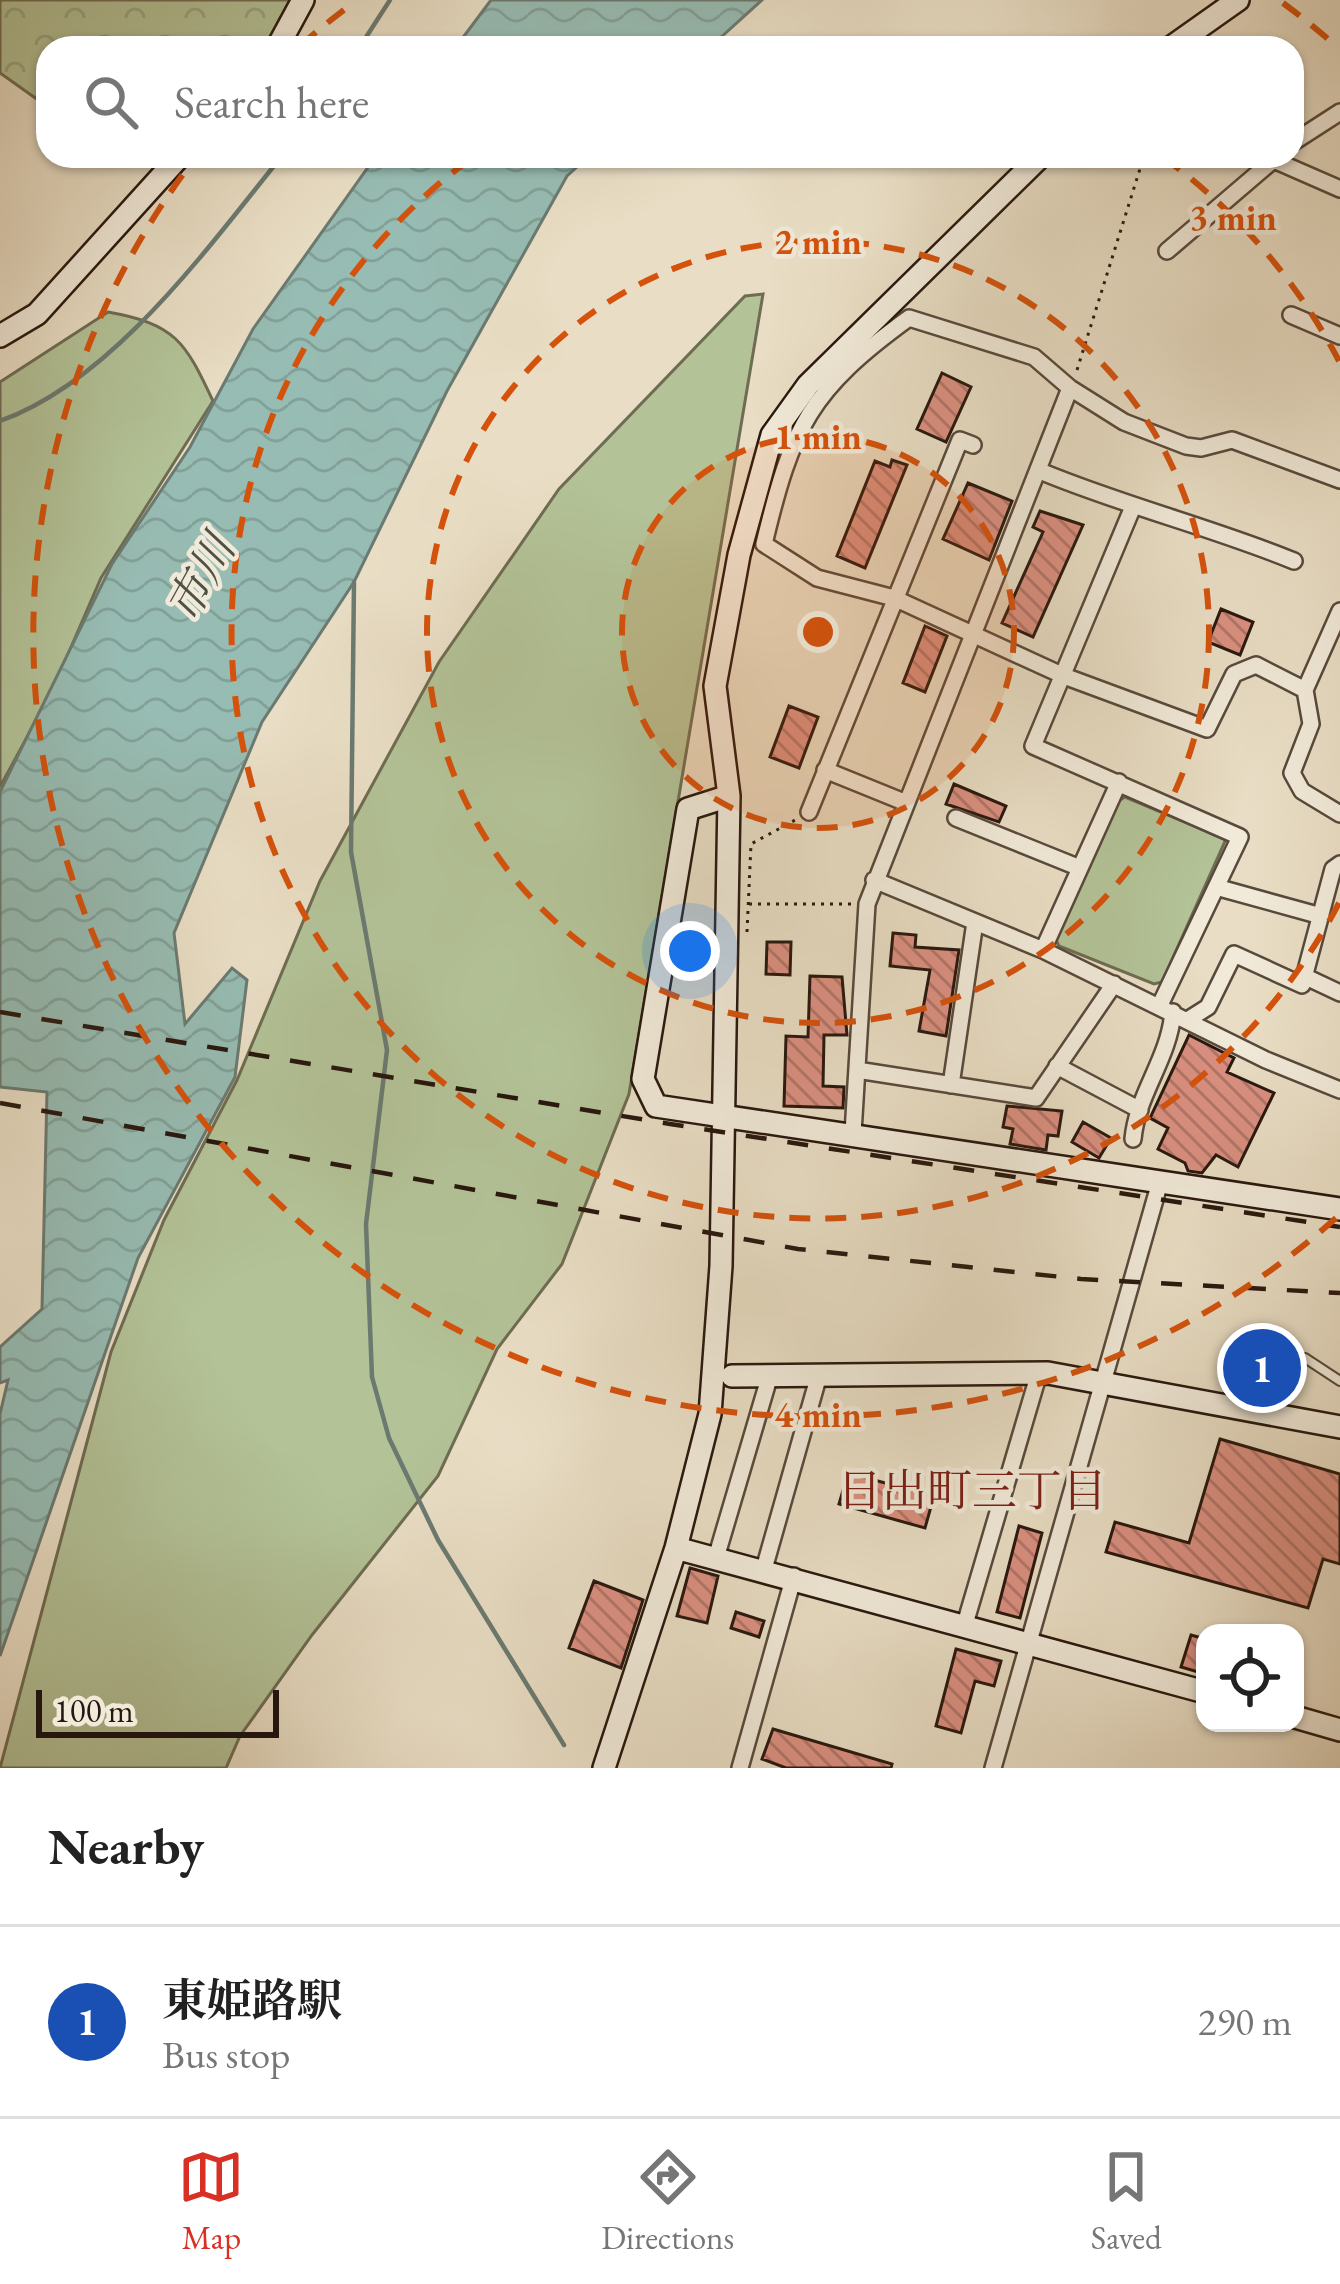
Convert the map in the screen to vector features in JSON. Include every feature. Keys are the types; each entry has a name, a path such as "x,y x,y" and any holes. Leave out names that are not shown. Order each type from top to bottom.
{"street":[{"path":"284,36 304,0"},
{"path":"1187,36 1238,0"},
{"path":"1304,135 1340,112"},
{"path":"0,336 37,314 169,168"},
{"path":"604,1768 676,1548 710,1414 724,1116 729,796 715,686 735,577 772,436 1029,168"},
{"path":"1167,251 1262,168"},
{"path":"1295,168 1340,188"},
{"path":"1291,315 1340,336"},
{"path":"1305,690 1256,665 1234,674 1207,729 1064,676 894,598 817,578 764,544 782,471 815,388 909,318 1034,357 1070,388 1124,422 1186,446 1201,448 1232,440 1340,480"},
{"path":"853,1133 867,904 970,632 1070,388"},
{"path":"809,812 960,440 974,445"},
{"path":"1040,470 1132,509 1244,540 1294,561"},
{"path":"1132,509 1033,746 1240,837 1216,887 1173,1013 1171,1043 1140,1110 1133,1139"},
{"path":"1340,611 1305,690 1311,724 1292,773 1301,791 1340,814"},
{"path":"825,770 904,802"},
{"path":"1043,950 1119,782"},
{"path":"729,796 688,809 643,1078 656,1106 1340,1209"},
{"path":"956,818 1080,868"},
{"path":"1173,1013 1208,1007 1234,954 1302,985 1328,910 1333,869 1340,864"},
{"path":"874,880 1043,950 1266,1060 1340,1090"},
{"path":"1216,887 1328,910"},
{"path":"951,1084 975,922"},
{"path":"1306,977 1340,993"},
{"path":"857,1070 1036,1098 1114,984"},
{"path":"1057,1066 1140,1110"},
{"path":"993,1768 1160,1182"},
{"path":"965,1624 1039,1373"},
{"path":"732,1376 1039,1373 1340,1427"},
{"path":"716,1558 770,1375"},
{"path":"764,1569 819,1375"},
{"path":"676,1548 794,1576 1196,1689"},
{"path":"740,1768 794,1576"},
{"path":"1304,1720 1340,1730"}],"lane":[{"path":"1272,1414 1291,1361 1305,1358 1340,1381"}],"path":[{"path":"1070,388 1140,168"},
{"path":"746,952 751,844 809,812"},
{"path":"748,904 867,904"}],"green space":[{"path":"0,0 290,0 270,36 36,36 36,98 0,73"},
{"path":"763,294 629,1094 562,1264 497,1349 438,1476 312,1635 240,1736 226,1768 0,1768 111,1352 164,1220 237,1080 320,881 439,662 559,489 745,296"},
{"path":"108,312 149,323 175,338 213,401 101,578 52,691 0,787 0,382"},
{"path":"1125,797 1226,839 1162,982 1154,984 1059,946 1055,938 1117,802"}],"water":[{"path":"491,0 762,0 722,36 464,36"},
{"name":"市川","path":"367,168 576,168 567,176 447,391 354,582 262,722 174,933 185,1024 232,968 247,980 235,1077 138,1258 0,1656 0,1414 8,1380 0,1383 0,1347 42,1309 47,1092 0,1087 0,792 112,564 190,447 253,329"}],"building":[{"path":"942,373 971,387 946,442 917,429"},
{"path":"892,460 907,465 865,568 837,556 875,461 890,467"},
{"path":"968,483 1012,501 989,560 943,539"},
{"path":"1040,511 1083,525 1033,637 1002,623 1043,532 1033,527"},
{"path":"1221,609 1253,622 1240,655 1208,642"},
{"path":"925,626 947,636 925,692 903,683"},
{"path":"789,706 818,717 799,768 770,757"},
{"path":"954,784 1006,806 999,822 946,804"},
{"path":"893,933 916,935 915,947 959,950 946,1036 919,1031 930,970 890,966"},
{"path":"767,942 791,942 790,975 766,974"},
{"path":"810,976 842,977 847,1035 824,1035 823,1086 844,1087 843,1108 784,1106 786,1036 808,1037"},
{"path":"1189,1035 1234,1058 1227,1072 1274,1093 1238,1167 1216,1155 1202,1173 1188,1171 1185,1163 1158,1149 1168,1128 1150,1118"},
{"path":"1007,1106 1062,1111 1058,1136 1048,1135 1046,1150 1010,1144 1013,1129 1003,1127"},
{"path":"1083,1122 1111,1138 1099,1158 1072,1142"},
{"path":"1220,1439 1340,1474 1340,1564 1323,1559 1308,1608 1106,1552 1115,1522 1189,1543"},
{"path":"848,1473 934,1496 925,1528 839,1504"},
{"path":"1019,1526 1042,1533 1020,1618 997,1612"},
{"path":"690,1568 718,1576 707,1623 677,1616"},
{"path":"594,1581 643,1600 621,1668 569,1648"},
{"path":"736,1612 764,1621 759,1637 731,1628"},
{"path":"1191,1635 1196,1636 1196,1671 1181,1667"},
{"path":"956,1649 1001,1661 994,1686 975,1681 961,1733 936,1726"},
{"path":"773,1729 892,1764 891,1768 786,1768 762,1759"}],"waterway":[{"path":"367,36 390,0"},
{"path":"0,421 42,402 119,344 190,269 272,168"},
{"path":"354,582 351,852 387,1050 366,1224 372,1377 389,1438 438,1540 564,1745"}],"railway":[{"path":"0,1012 670,1124 1340,1227"},
{"path":"0,1103 798,1249 1081,1279 1340,1293"}],"place":[{"name":"東姫路駅","path":"1262,1368"}],"district":[{"name":"日出町三丁目","path":"972,1490"}]}
